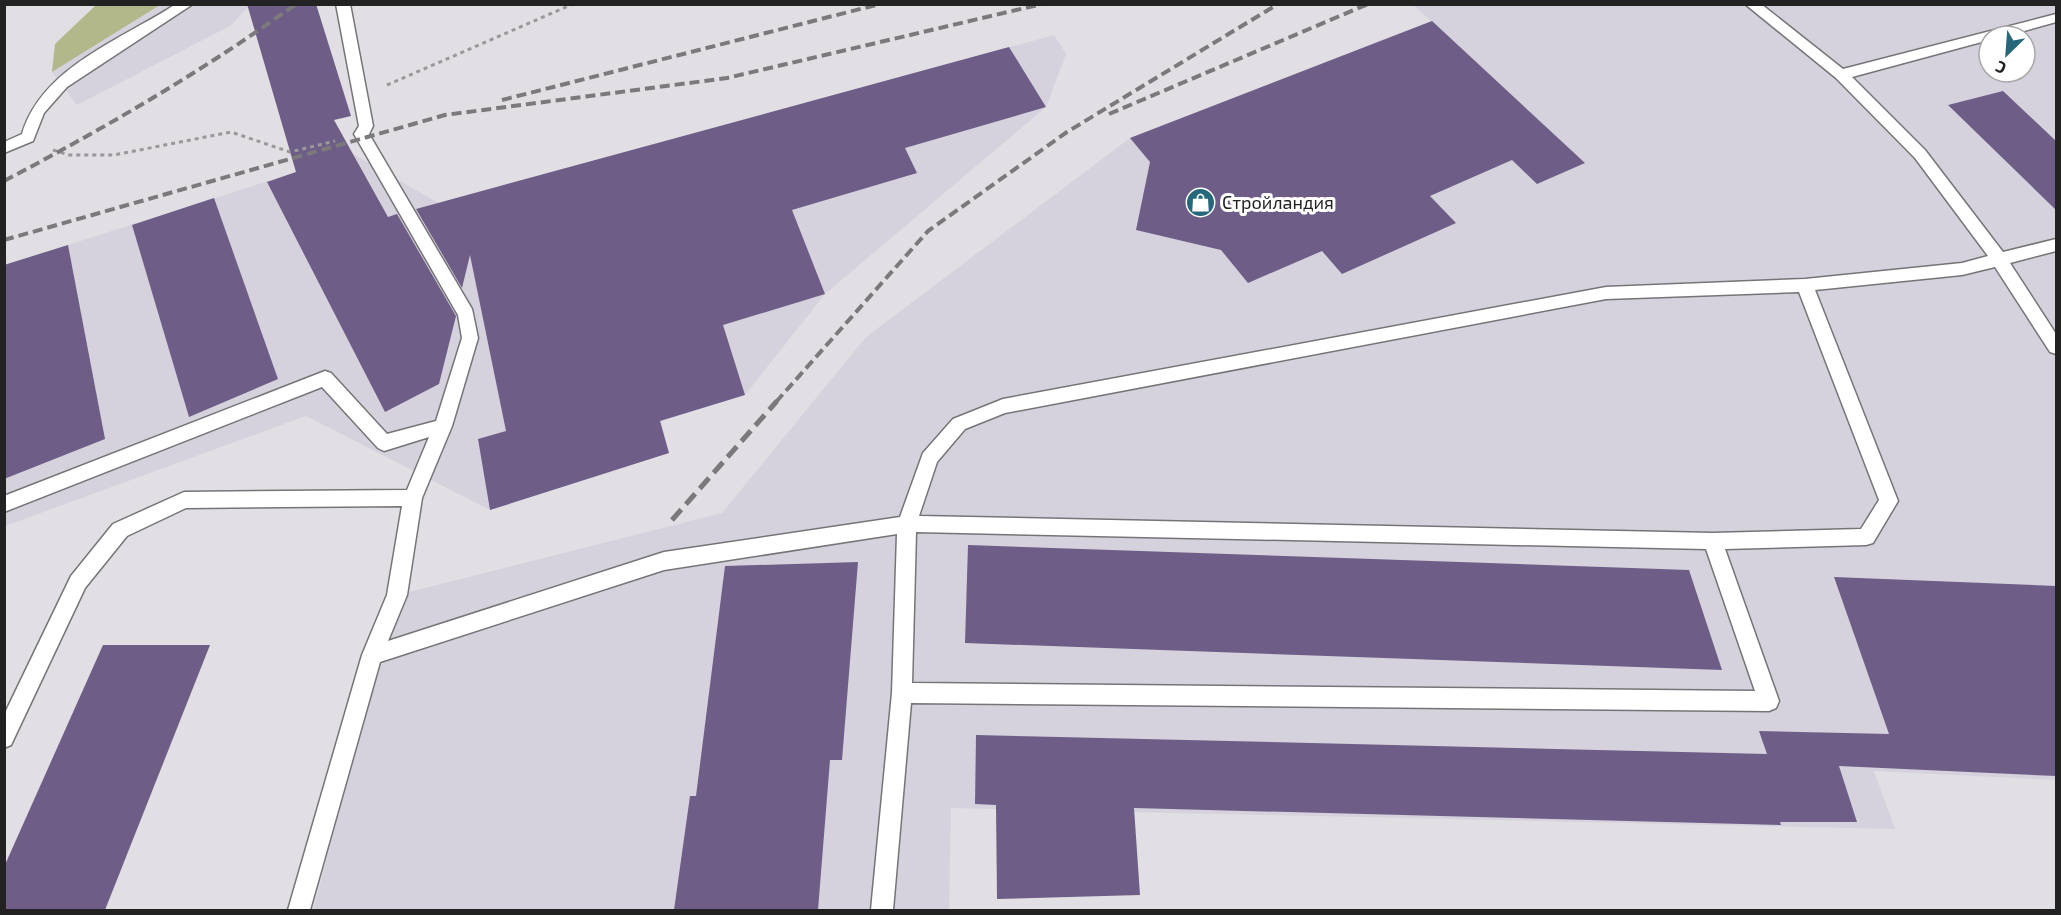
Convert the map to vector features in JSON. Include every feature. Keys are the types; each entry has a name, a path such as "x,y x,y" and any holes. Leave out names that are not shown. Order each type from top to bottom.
{"lane":[{"path":"4,148 28,137 37,110 50,93 68,78 186,4"},
{"path":"300,910 372,655 397,595 412,498 443,426 470,338 466,314 361,134 366,126 343,4"},
{"path":"1752,4 1841,75 1920,154 1999,260 2056,347"},
{"path":"1841,75 2056,18"},
{"path":"882,910 902,693 907,524 929,458 959,424 1003,406 1605,293 1805,285 1962,269 2056,245"},
{"path":"372,655 664,561 907,524 1713,541 1866,537 1889,501 1805,285"},
{"path":"4,504 325,378 384,443 443,426"},
{"path":"4,738 78,582 120,530 184,500 412,498"},
{"path":"902,693 1769,701 1713,541"}],"path":[{"path":"361,96 573,4"},
{"path":"28,137 59,153 84,157 110,155 231,132 248,134 284,151 295,151 361,134"}],"shaded area":[{"path":"160,5 250,5 230,26 77,105 52,72"},
{"path":"1413,5 2056,5 2056,780 1874,771 1895,829 951,808 949,910 313,910 397,595 722,513 866,337 1130,138 1431,21"},
{"path":"1054,35 1066,54 1046,107 825,294 745,395 661,421 669,453 490,510 306,416 5,526 5,265 353,154 439,203"}],"green space":[{"path":"96,5 160,5 52,72 55,44"}],"building":[{"path":"247,4 316,4 351,116 334,120 388,217 397,214 456,316 439,384 385,412 267,182 296,172"},
{"path":"1432,21 1585,163 1537,184 1512,160 1430,196 1456,223 1342,274 1322,251 1248,283 1221,250 1136,230 1150,162 1130,138"},
{"path":"1009,47 1046,107 905,148 917,173 792,210 825,294 723,325 745,395 660,421 669,453 490,510 478,439 506,431 470,255 462,288 416,209"},
{"path":"2003,91 2056,141 2056,210 1948,105"},
{"path":"214,198 278,379 189,417 132,225"},
{"path":"68,245 105,439 4,479 4,265"},
{"path":"968,545 1689,570 1722,670 965,643"},
{"path":"858,562 842,760 830,760 818,910 674,910 690,796 696,796 725,566"},
{"path":"1834,577 2056,586 2056,776 1839,766 1857,822 1780,822 1781,825 1134,808 1140,895 997,899 996,805 975,804 976,735 1767,754 1759,731 1889,734"},
{"path":"103,645 210,645 105,910 4,910 4,867"}],"railway":[{"path":"4,181 153,98 296,4"},
{"path":"502,100 880,4"},
{"path":"4,240 445,115 727,78 1042,4"},
{"path":"776,402 928,231 1067,132 1278,4"},
{"path":"1109,114 1368,4"},
{"path":"672,520 777,401"}],"place":[{"name":"Стройландия","path":"1201,203"}]}
